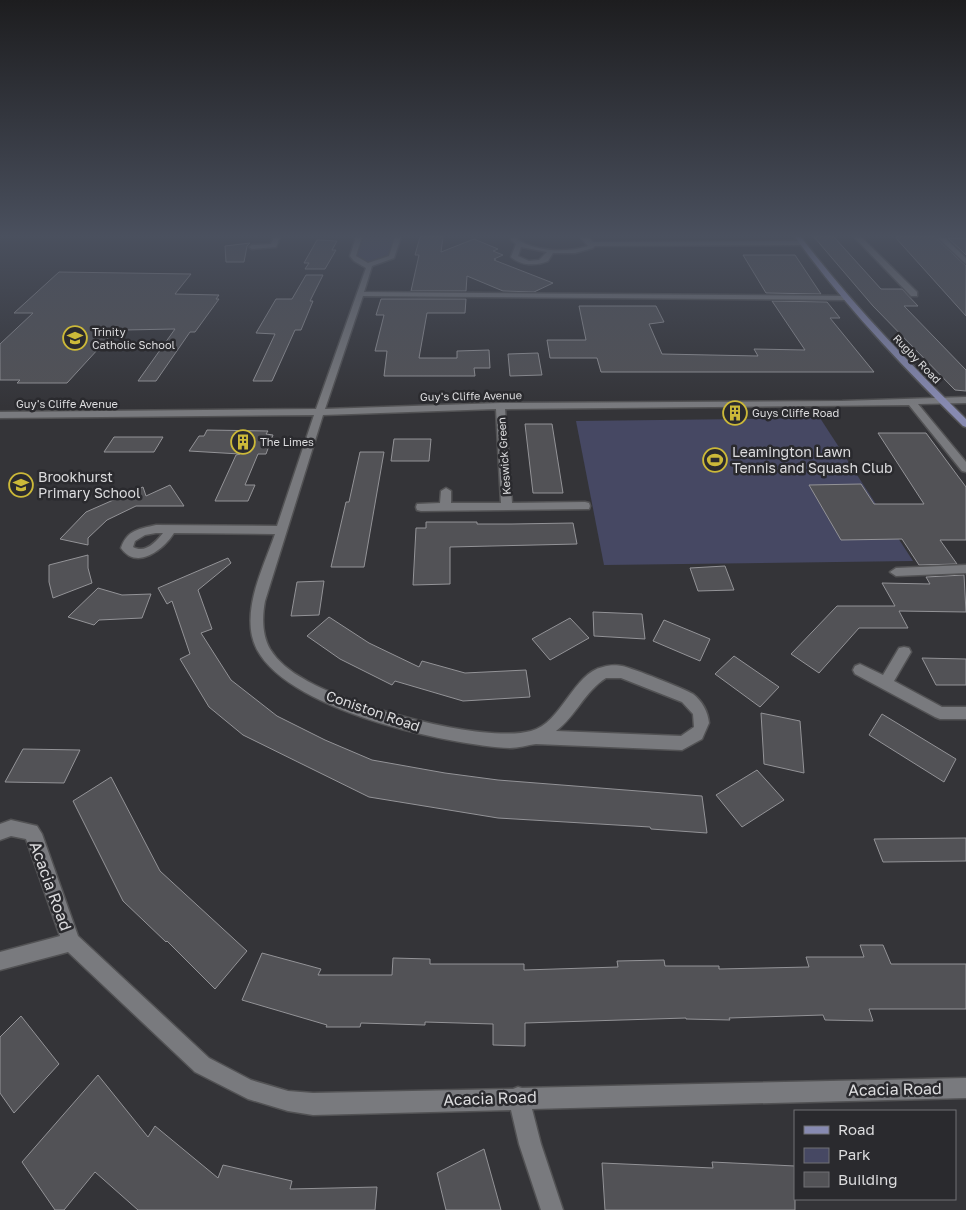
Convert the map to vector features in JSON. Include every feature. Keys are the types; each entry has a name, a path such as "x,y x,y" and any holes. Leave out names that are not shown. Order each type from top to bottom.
{"main road":[{"name":"Rugby Road","path":"842,293 918,377 966,424"}],"street":[{"path":"360,294 846,298"},
{"name":"Coniston Road","path":"360,294 280,530 259,601 256,616 259,638 265,652 278,668 300,684 362,711 416,727 499,740 526,740 536,737 682,743 692,740 700,733 703,723 700,712 687,698 622,672 604,672 590,681 558,721 536,737"},
{"name":"Guy's Cliffe Avenue","path":"0,415 966,400"},
{"path":"912,402 966,468"},
{"name":"Keswick Green","path":"500,406 507,506"},
{"path":"445,507 446,491"},
{"name":"Keswick Green","path":"421,507 585,506"},
{"path":"170,530 280,530"},
{"path":"896,572 966,569"},
{"path":"884,684 904,652"},
{"path":"860,670 940,713 966,713"},
{"name":"Acacia Road","path":"0,832 11,828 31,832 36,840 71,942 202,1065 227,1079 265,1095 288,1101 313,1104 518,1097 966,1088"},
{"name":"Acacia Road","path":"0,961 71,942"},
{"path":"518,1097 530,1144 552,1210"}],"green space":[{"name":"Leamington Lawn Tennis and Squash Club","path":"820,418 913,561 604,565 576,421"}],"building":[{"path":"35,293 219,295 216,299 219,299 195,332 190,332 156,381 138,381 175,329 124,330 119,336 110,336 67,383 17,383 20,380 0,380 0,344 33,313 14,313"},
{"path":"295,293 314,293 310,301 313,301 301,330 295,330 272,381 253,381 275,334 256,333 276,299 292,299"},
{"path":"862,293 906,293 918,306 904,306 966,370 966,391 955,390"},
{"path":"946,293 966,293 966,316"},
{"path":"381,299 466,299 465,313 427,313 419,358 457,358 457,351 489,350 490,368 474,368 475,376 384,376 387,351 375,351 384,315 376,315"},
{"path":"772,301 827,302 840,318 830,318 874,372 601,372 597,358 550,358 547,340 586,340 579,306 656,306 664,322 649,324 662,354 758,356 754,349 805,350"},
{"path":"538,353 542,375 510,376 508,354"},
{"path":"525,424 552,424 563,493 533,493"},
{"path":"207,430 268,431 266,434 273,435 266,454 258,454 245,485 255,485 248,501 215,501 236,455 240,454 189,451 199,436 204,436"},
{"path":"878,433 926,433 966,487 966,540 940,540 957,564 919,565 902,539 841,540 809,485 861,484 874,504 924,504"},
{"path":"114,437 163,437 154,452 104,452"},
{"path":"394,439 431,439 429,461 391,461"},
{"path":"360,452 384,452 364,567 331,567 346,502 349,502"},
{"path":"170,485 184,506 136,506 107,520 88,538 88,545 60,539 86,512 143,487 146,496"},
{"path":"426,522 477,522 477,524 573,523 577,544 450,547 450,584 413,585 416,528 426,528"},
{"path":"88,555 88,568 92,583 53,598 49,582 49,565"},
{"path":"228,558 231,563 198,590 212,629 201,633 231,680 277,716 325,740 372,760 498,780 702,796 707,833 651,829 650,827 498,818 369,797 243,735 209,707 180,659 190,654 172,601 167,604 158,588"},
{"path":"725,566 734,590 698,591 690,568"},
{"path":"964,575 966,612 899,611 908,628 859,628 819,673 791,654 837,606 895,606 882,583 930,584 926,577"},
{"path":"324,581 319,615 291,616 297,582"},
{"path":"98,588 122,595 151,594 142,618 99,620 94,625 68,617"},
{"path":"593,612 642,614 645,639 594,636"},
{"path":"329,617 369,643 419,667 422,661 465,673 526,670 530,697 463,701 395,681 392,685 340,659 307,636"},
{"path":"570,618 589,638 550,660 532,639"},
{"path":"664,620 710,639 700,661 653,641"},
{"path":"734,656 779,687 760,707 715,674"},
{"path":"922,658 966,659 966,685 936,685"},
{"path":"761,713 800,721 804,773 764,764"},
{"path":"882,714 956,759 944,782 869,735"},
{"path":"23,749 80,750 64,783 5,782"},
{"path":"757,770 784,800 742,827 716,795"},
{"path":"111,777 160,871 247,951 215,989 167,941 123,901 73,801"},
{"path":"966,838 966,861 883,862 874,839"},
{"path":"860,945 883,945 891,964 966,964 966,1009 869,1009 873,1021 825,1020 823,1015 729,1018 730,1020 686,1018 525,1023 525,1046 493,1045 493,1024 425,1022 425,1025 361,1023 360,1027 326,1027 327,1025 242,1000 262,953 321,969 318,975 392,975 393,958 430,959 430,964 524,964 524,970 618,967 617,961 664,960 665,966 719,966 719,969 809,967 806,957 864,957"},
{"path":"21,1016 59,1064 14,1113 0,1093 0,1037"},
{"path":"98,1075 148,1137 155,1126 218,1178 223,1165 292,1181 290,1189 377,1187 375,1210 138,1210 95,1172 64,1210 55,1210 22,1162"},
{"path":"484,1149 501,1210 446,1210 437,1173"},
{"path":"712,1162 794,1166 795,1210 605,1210 602,1163 713,1168"}],"place":[{"name":"Trinity Catholic School","path":"75,338"},
{"name":"Guys Cliffe Road","path":"735,413"},
{"name":"The Limes","path":"243,442"},
{"name":"Leamington Lawn Tennis and Squash Club","path":"715,460"},
{"name":"Brookhurst Primary School","path":"21,485"}]}
